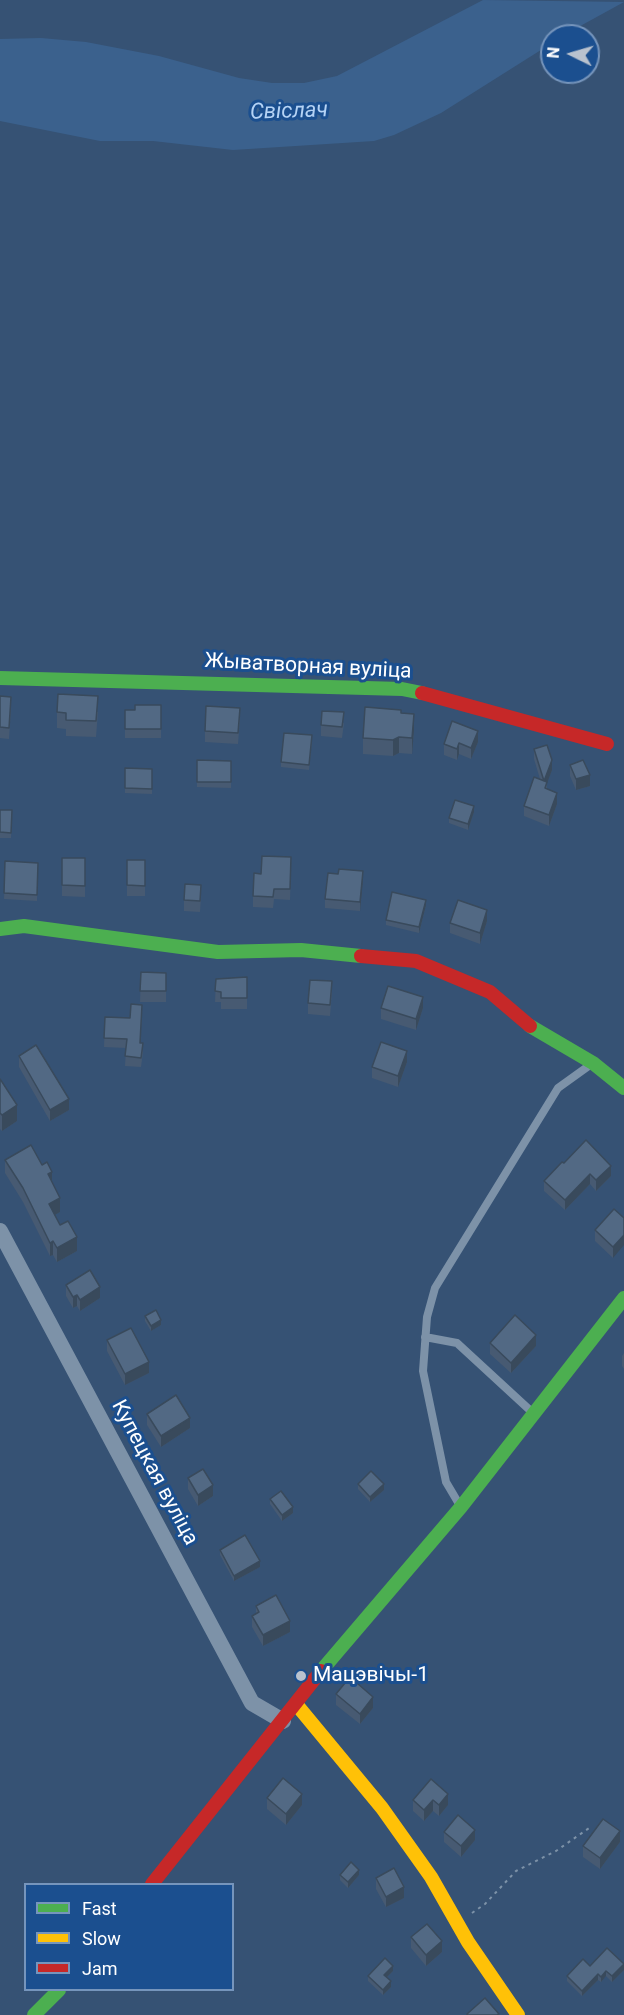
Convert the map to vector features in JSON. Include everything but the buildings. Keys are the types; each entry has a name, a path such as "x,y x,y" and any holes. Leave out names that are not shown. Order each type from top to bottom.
{"street":[{"name":"Жыватворная вуліца","path":"0,678 402,689 443,698 607,744"},
{"path":"0,929 24,926 218,952 301,950 416,961 490,992 530,1026 593,1063 624,1088"},
{"name":"Купецкая вуліца","path":"0,1232 252,1703 283,1721"},
{"path":"153,1883 356,1628 461,1507 624,1299"},
{"path":"296,1704 382,1808 431,1877 457,1923 518,2015"},
{"path":"34,2015 57,1991"}],"lane":[{"path":"461,1507 446,1482 423,1371 427,1317 435,1288 531,1127 558,1088 593,1063"},
{"path":"426,1336 457,1343 533,1414"}],"path":[{"path":"457,1923 486,1904 516,1871 556,1851 592,1826"}],"water":[{"name":"Свіслач","path":"483,0 624,2 584,24 540,24 540,51 441,113 394,135 374,141 233,150 153,141 100,141 0,121 0,39 41,38 86,42 159,56 239,78 272,83 304,83 337,76"}],"traffic: fast":[{"path":"0,678 402,689 422,693"},
{"path":"0,929 24,926 218,952 301,950 361,956"},
{"path":"530,1026 593,1063 624,1088"},
{"path":"321,1671 461,1507 624,1298"},
{"path":"34,2015 58,1991"}],"traffic: slow":[{"path":"296,1704 382,1808 431,1877 468,1942 518,2015"}],"traffic: jam":[{"path":"422,693 607,744"},
{"path":"361,956 416,961 490,992 530,1026"},
{"path":"153,1883 321,1671"}],"place":[{"name":"Мацэвічы-1","path":"301,1676"}]}
